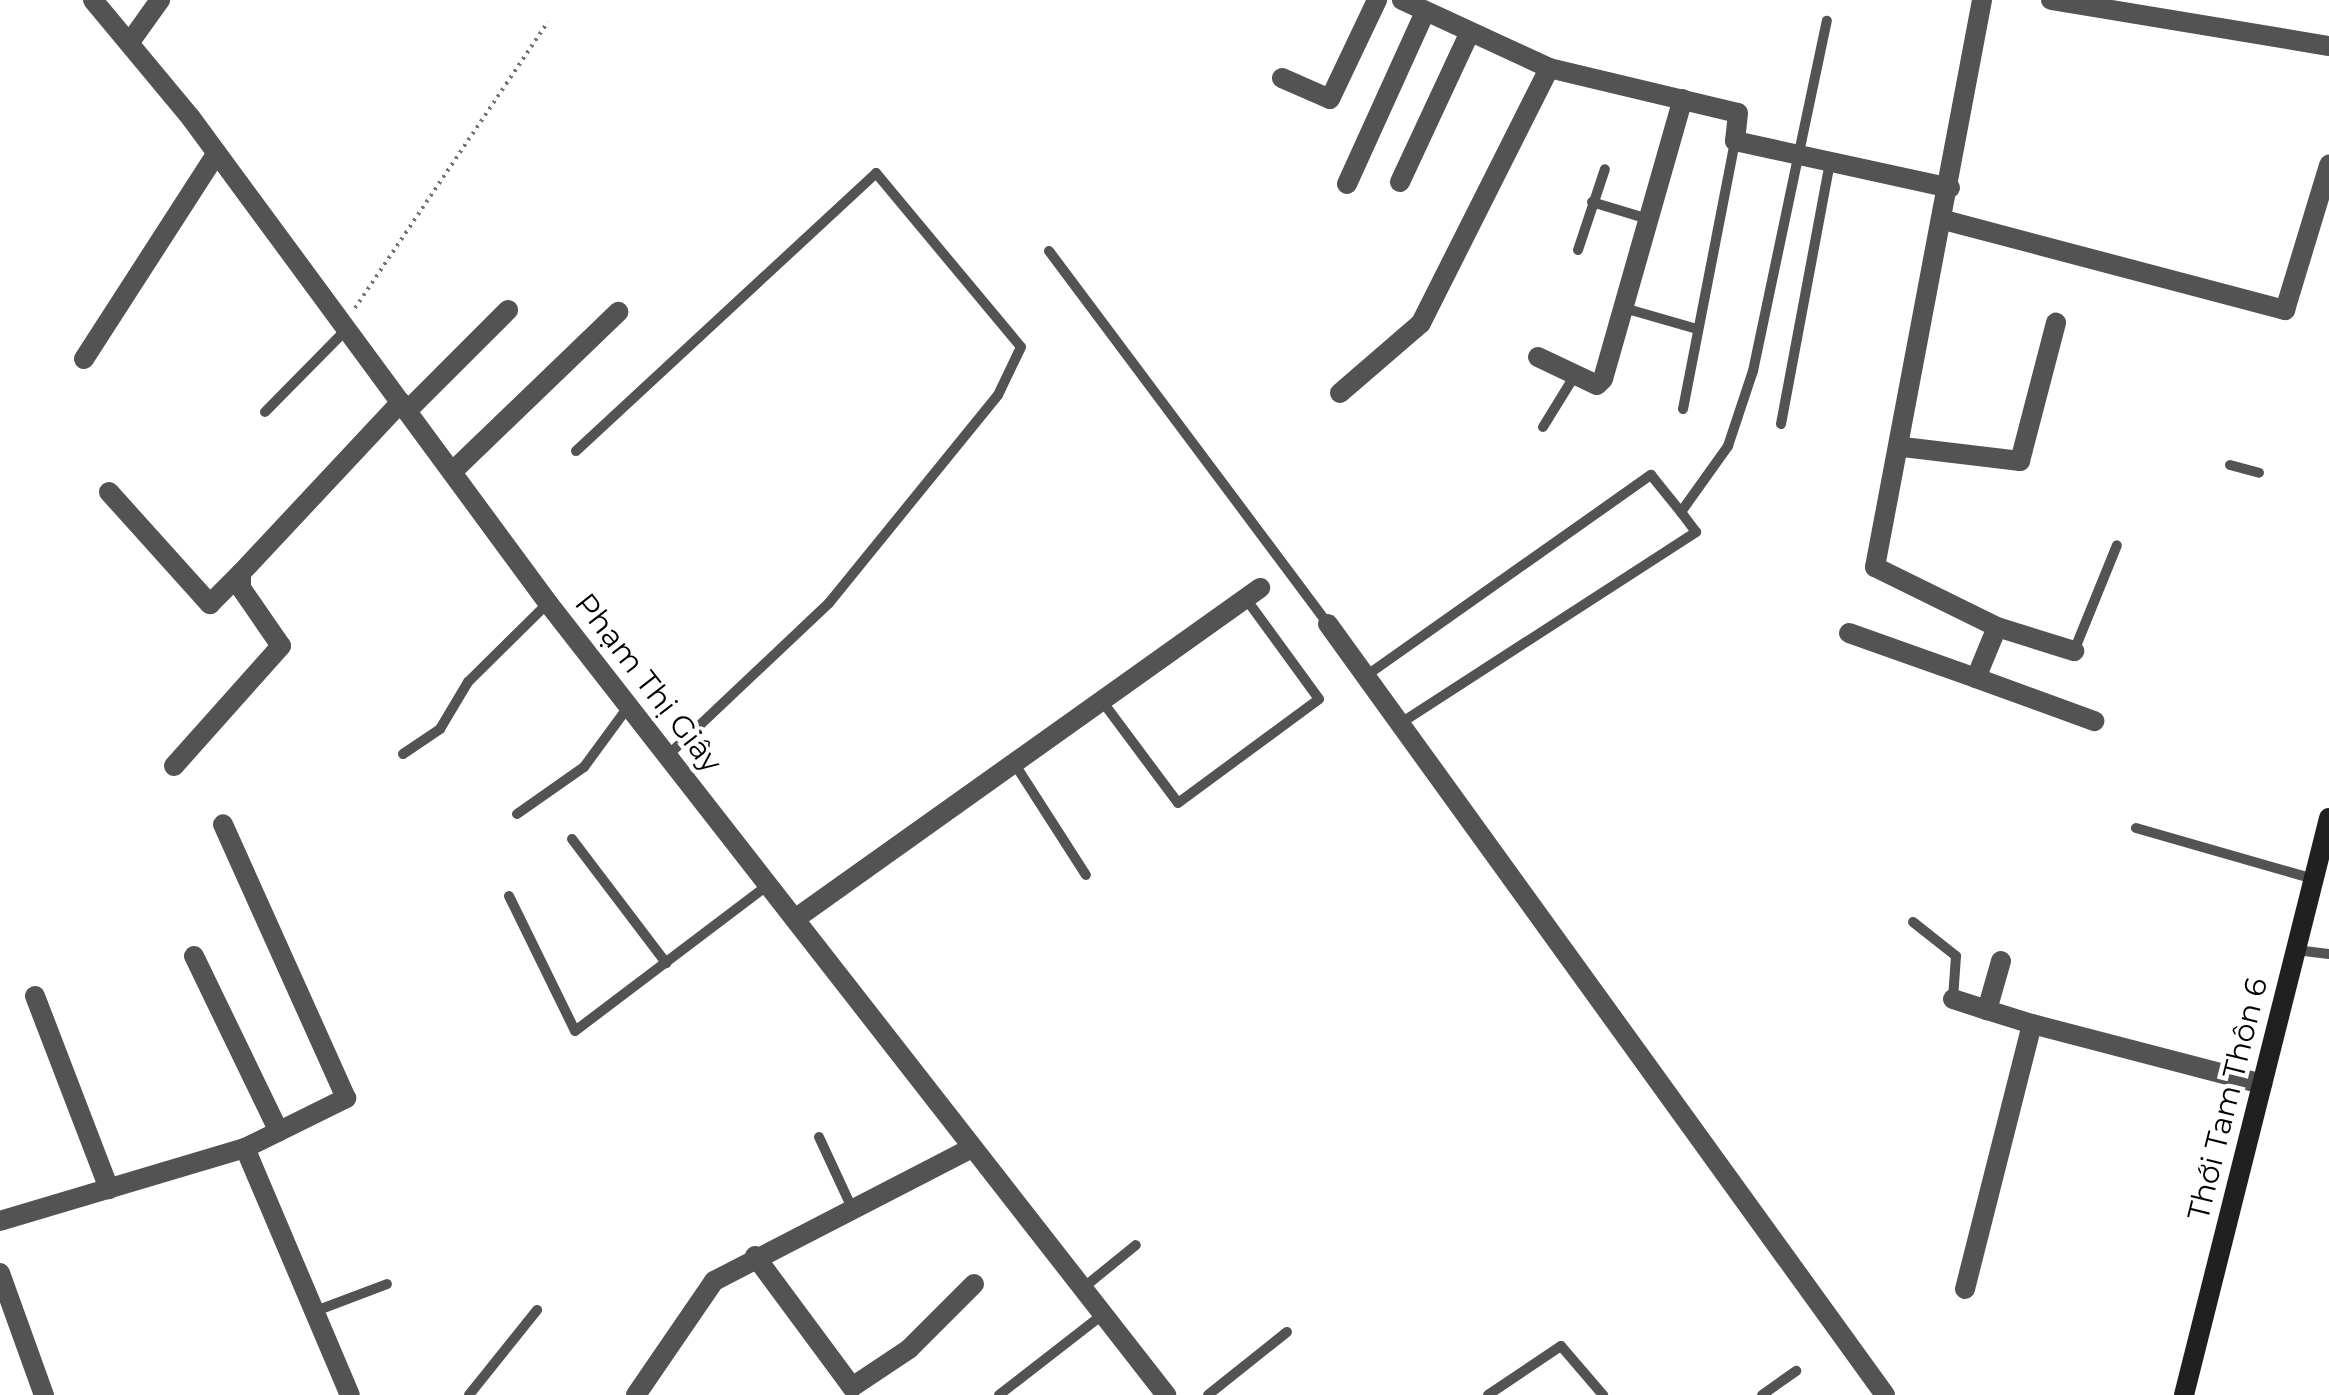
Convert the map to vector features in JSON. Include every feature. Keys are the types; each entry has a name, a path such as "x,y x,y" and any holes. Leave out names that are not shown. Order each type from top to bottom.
{"street":[{"name":"Phạm Thị Giây","path":"93,0 217,153 548,603 1166,1395"},
{"path":"130,42 160,0"},
{"path":"1282,78 1330,99 1377,0"},
{"path":"1402,0 1468,36 1549,68 1738,113 1736,142 1950,188"},
{"path":"1982,0 1903,447 1875,567 1996,628 2074,651"},
{"path":"2051,0 2329,46"},
{"path":"1346,184 1425,12"},
{"path":"1400,182 1468,36"},
{"path":"1340,392 1420,323 1549,68"},
{"path":"1538,356 1597,385 1603,378 1683,99"},
{"path":"84,359 217,153"},
{"path":"1944,220 2285,310 2329,165"},
{"path":"109,492 210,604 404,407 508,310"},
{"path":"452,472 618,312"},
{"path":"1903,447 2020,461 2056,323"},
{"path":"174,766 281,646 241,588 241,574"},
{"path":"795,919 1253,593"},
{"path":"1328,624 1370,673 1885,1395"},
{"path":"1976,678 1996,628"},
{"path":"1849,633 2094,721"},
{"name":"Thới Tam Thôn 6","path":"2184,1395 2329,818"},
{"path":"0,1221 245,1148 346,1098 347,1085 223,824"},
{"path":"194,956 278,1132"},
{"path":"1987,1010 2002,961"},
{"path":"35,996 109,1189"},
{"path":"1953,999 2032,1024 2262,1084"},
{"path":"1966,1289 2032,1024"},
{"path":"245,1148 350,1395"},
{"path":"636,1395 714,1281 755,1256 972,1148"},
{"path":"755,1256 852,1387 910,1348 974,1284"},
{"path":"0,1273 44,1395"}],"lane":[{"path":"1681,512 1728,446 1753,371 1827,22"},
{"path":"1683,410 1736,142"},
{"path":"1781,424 1830,163"},
{"path":"1578,250 1605,169"},
{"path":"576,451 876,174 1021,348 998,395 829,603 668,756"},
{"path":"1592,202 1649,219"},
{"path":"1049,251 1328,624"},
{"path":"1624,308 1697,329"},
{"path":"264,412 344,325"},
{"path":"1544,427 1574,375"},
{"path":"2230,465 2259,472"},
{"path":"1370,673 1651,475 1696,532 1404,721"},
{"path":"2074,651 2117,545"},
{"path":"1102,701 1178,803 1319,699 1253,593"},
{"path":"403,754 440,729 468,682 548,603"},
{"path":"517,814 584,767 628,706"},
{"path":"1014,763 1086,874"},
{"path":"2136,828 2314,879"},
{"path":"572,839 666,964"},
{"path":"509,896 576,1030 768,885"},
{"path":"1912,922 1956,956 1953,999"},
{"path":"2296,950 2329,954"},
{"path":"820,1137 852,1208"},
{"path":"1082,1288 1136,1245"},
{"path":"312,1312 387,1284"},
{"path":"469,1395 537,1310"},
{"path":"999,1395 1102,1314"},
{"path":"1208,1395 1287,1332"},
{"path":"1488,1395 1562,1346 1603,1395"},
{"path":"1762,1395 1796,1371"}],"path":[{"path":"344,325 548,22"}]}
